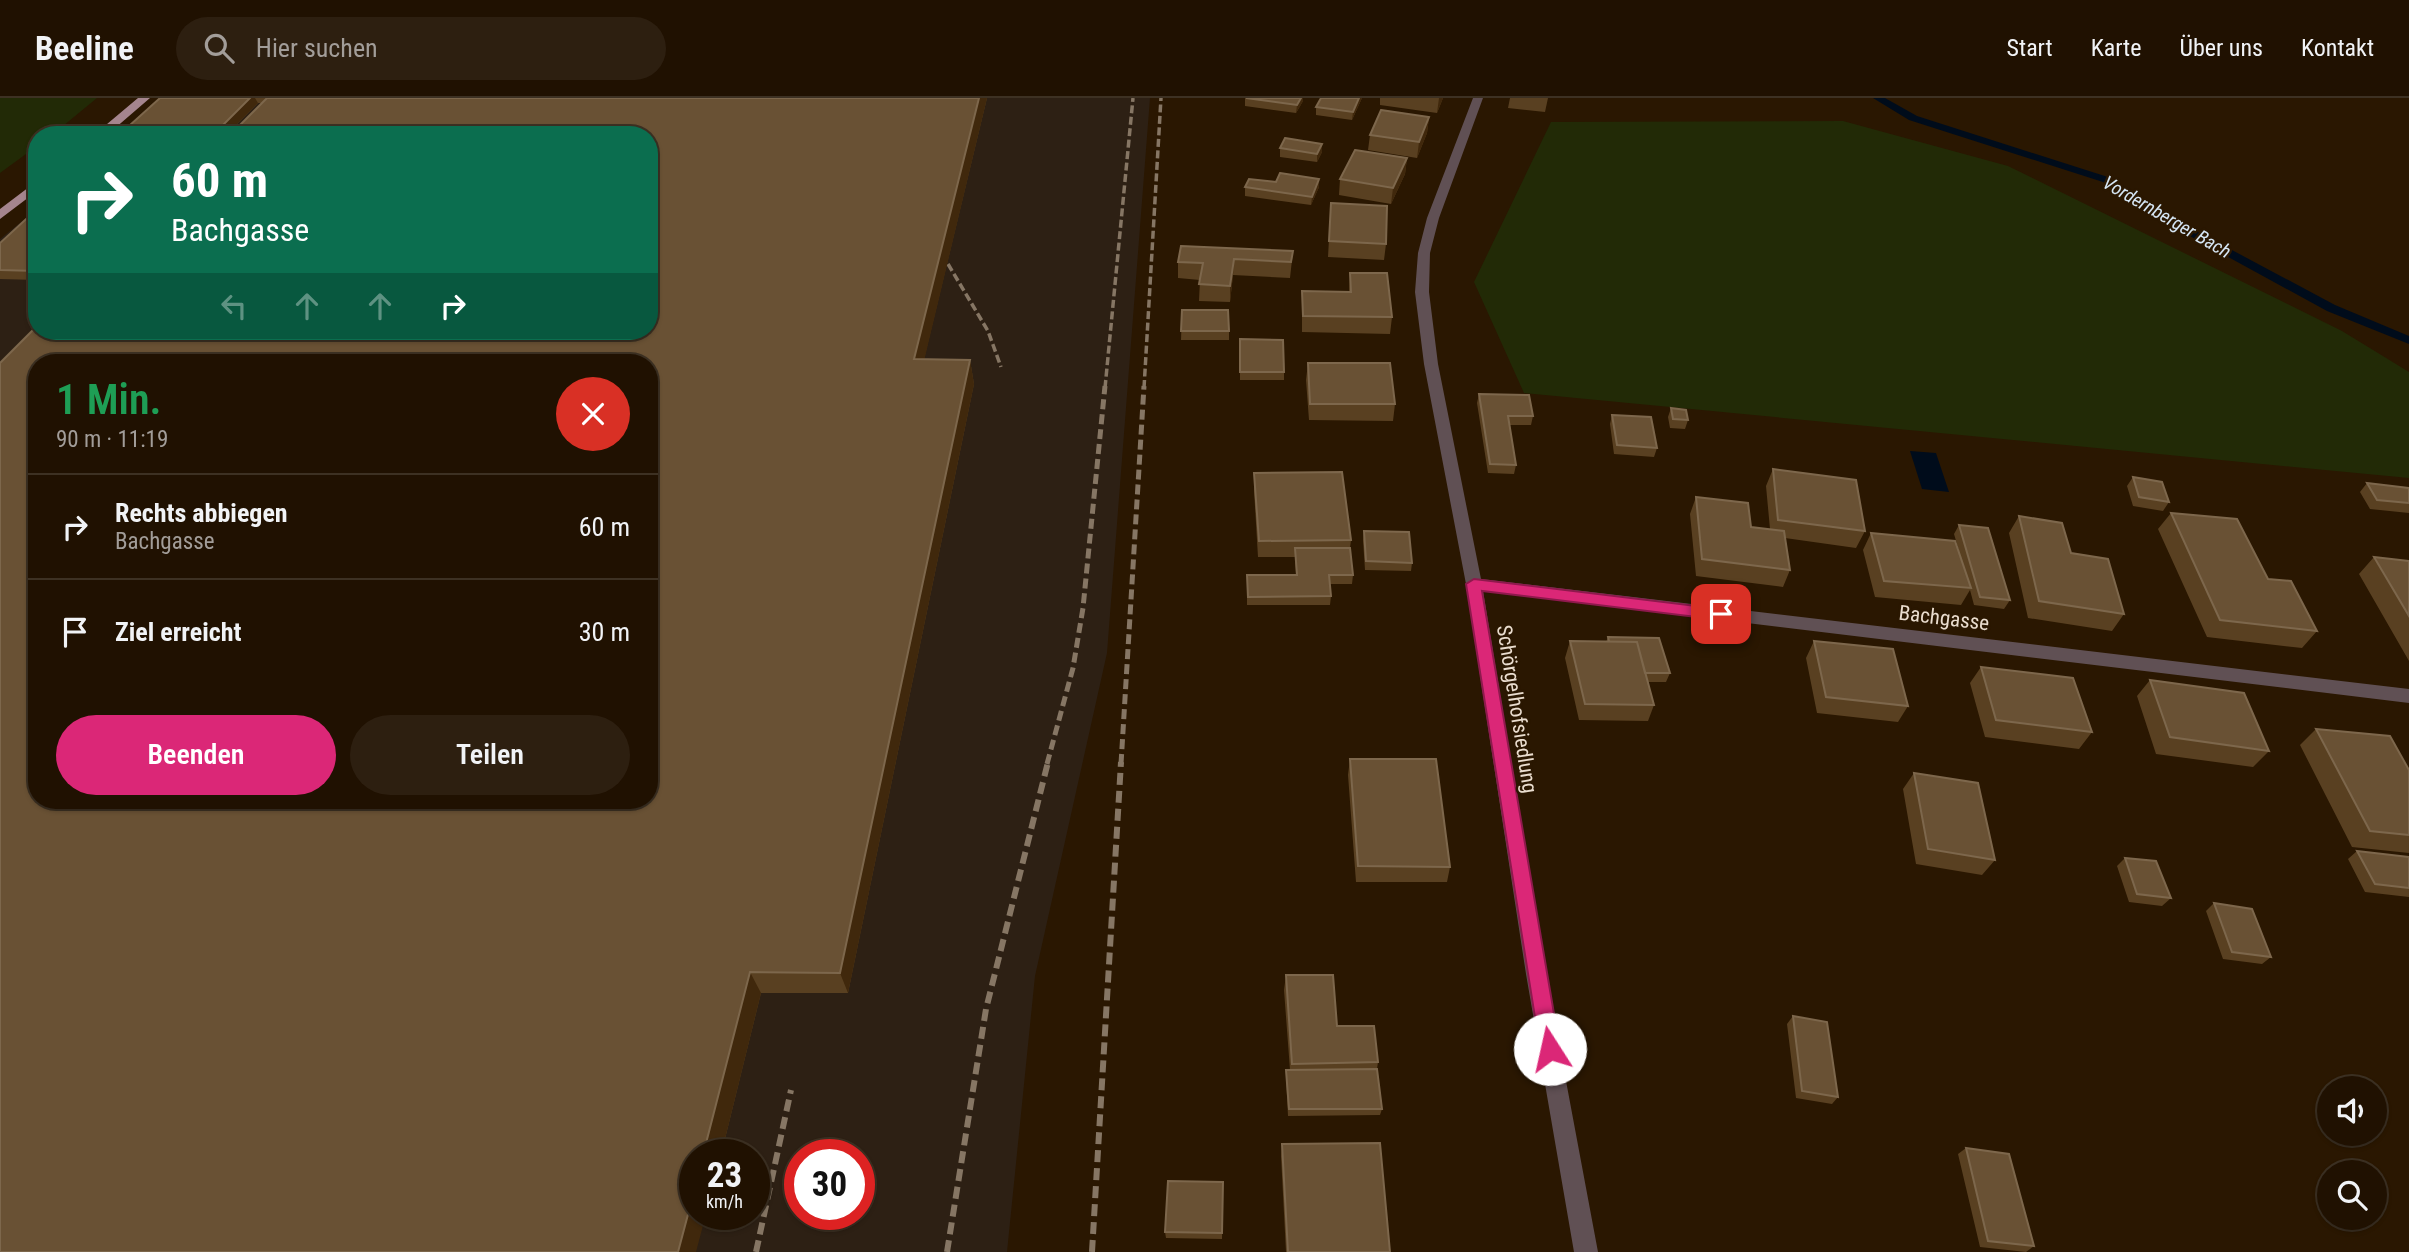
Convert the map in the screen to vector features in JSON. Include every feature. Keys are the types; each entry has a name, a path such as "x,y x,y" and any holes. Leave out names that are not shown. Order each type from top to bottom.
{"main road":[{"path":"111,126 145,98"},
{"path":"0,215 28,193"}],"street":[{"name":"Schörgelhofsiedlung","path":"1478,98 1433,218 1424,253 1422,292 1433,377 1474,584 1536,974 1586,1252"},
{"name":"Bachgasse","path":"1474,584 2409,696"}],"shaded area":[{"path":"162,98 1150,98 1107,653 1035,976 1007,1252 0,1252 0,239 28,216 28,340 658,340 658,126 130,126"}],"green space":[{"path":"0,98 97,98 63,126 28,126 28,153 0,173"},
{"path":"1843,121 2008,166 2342,331 2409,372 2409,478 1524,393 1474,282 1551,122"}],"water":[{"path":"1910,451 1936,453 1949,492 1922,489"}],"building":[{"path":"160,98 250,98 222,126 129,126"},
{"path":"267,98 979,98 914,359 970,360 840,973 750,972 707,1139 679,1139 679,1230 684,1230 678,1252 0,1252 0,363 28,335 28,340 658,340 658,126 239,126"},
{"path":"1246,98 1301,98 1297,105"},
{"path":"1321,98 1359,98 1353,112 1316,107"},
{"path":"1381,110 1429,117 1419,142 1370,135"},
{"path":"1285,138 1322,144 1317,154 1280,148"},
{"path":"1355,150 1407,158 1393,188 1340,179"},
{"path":"1280,173 1319,179 1312,197 1245,187 1249,179 1276,182"},
{"path":"1331,203 1387,206 1386,244 1329,241"},
{"path":"28,217 28,271 0,270 0,243"},
{"path":"1181,246 1293,251 1291,262 1234,259 1230,286 1199,284 1203,263 1178,262"},
{"path":"1350,273 1387,273 1392,317 1303,316 1302,291 1351,292"},
{"path":"1182,310 1228,310 1229,331 1181,331"},
{"path":"1240,339 1283,340 1284,372 1240,372"},
{"path":"1308,363 1390,363 1395,404 1310,404"},
{"path":"1479,394 1529,395 1533,416 1508,416 1516,465 1490,464"},
{"path":"1671,408 1686,410 1688,420 1673,419"},
{"path":"1612,415 1651,417 1657,448 1617,445"},
{"path":"1773,469 1856,480 1865,531 1778,520"},
{"path":"1342,472 1351,540 1259,541 1254,473"},
{"path":"2133,477 2162,482 2169,502 2139,497"},
{"path":"2367,483 2409,488 2409,503 2377,500"},
{"path":"1696,497 1748,503 1751,527 1784,531 1790,570 1702,559"},
{"path":"2171,513 2237,519 2268,579 2291,581 2317,631 2220,620"},
{"path":"2019,516 2062,523 2071,553 2108,559 2124,614 2039,601"},
{"path":"1959,525 1988,528 2010,600 1980,597"},
{"path":"1364,531 1409,532 1412,563 1366,561"},
{"path":"1871,533 1955,541 1971,588 1884,581"},
{"path":"1295,548 1350,548 1353,575 1329,575 1331,596 1248,597 1247,575 1297,575"},
{"path":"2374,557 2409,561 2409,616"},
{"path":"1608,637 1659,638 1670,673 1645,673 1637,642 1609,642"},
{"path":"1570,641 1637,642 1654,705 1585,704"},
{"path":"1814,641 1893,649 1908,706 1826,697"},
{"path":"1981,667 2073,678 2092,732 1996,720"},
{"path":"2150,680 2244,693 2269,751 2170,737"},
{"path":"2316,729 2390,736 2409,770 2409,835 2370,831"},
{"path":"1350,759 1436,759 1450,867 1358,866"},
{"path":"1914,773 1978,783 1995,860 1928,849"},
{"path":"2357,851 2409,857 2409,888 2375,884"},
{"path":"2125,858 2156,861 2171,898 2137,894"},
{"path":"2214,903 2252,909 2271,957 2232,952"},
{"path":"1286,975 1333,975 1337,1026 1374,1026 1378,1062 1292,1064"},
{"path":"1793,1016 1827,1022 1838,1097 1802,1091"},
{"path":"1377,1069 1382,1109 1289,1109 1286,1070"},
{"path":"1380,1143 1390,1252 1288,1252 1282,1144"},
{"path":"1966,1148 2009,1154 2034,1246 1988,1241"},
{"path":"1168,1181 1223,1182 1222,1233 1165,1232"}],"waterway":[{"name":"Vordernberger Bach","path":"1878,98 1913,118 2107,180 2181,227 2331,308 2409,340"}],"railway":[{"path":"1105,388 1133,98"},
{"path":"1144,388 1161,98"},
{"path":"948,264 988,331 1001,367"},
{"path":"1047,764 1073,668 1083,608 1105,386"},
{"path":"1121,764 1144,386"},
{"path":"947,1252 986,1009 1048,762"},
{"path":"1092,1252 1121,762"},
{"path":"756,1252 791,1090"}],"route":[{"path":"1550,1049 1474,584 1721,614"}]}
